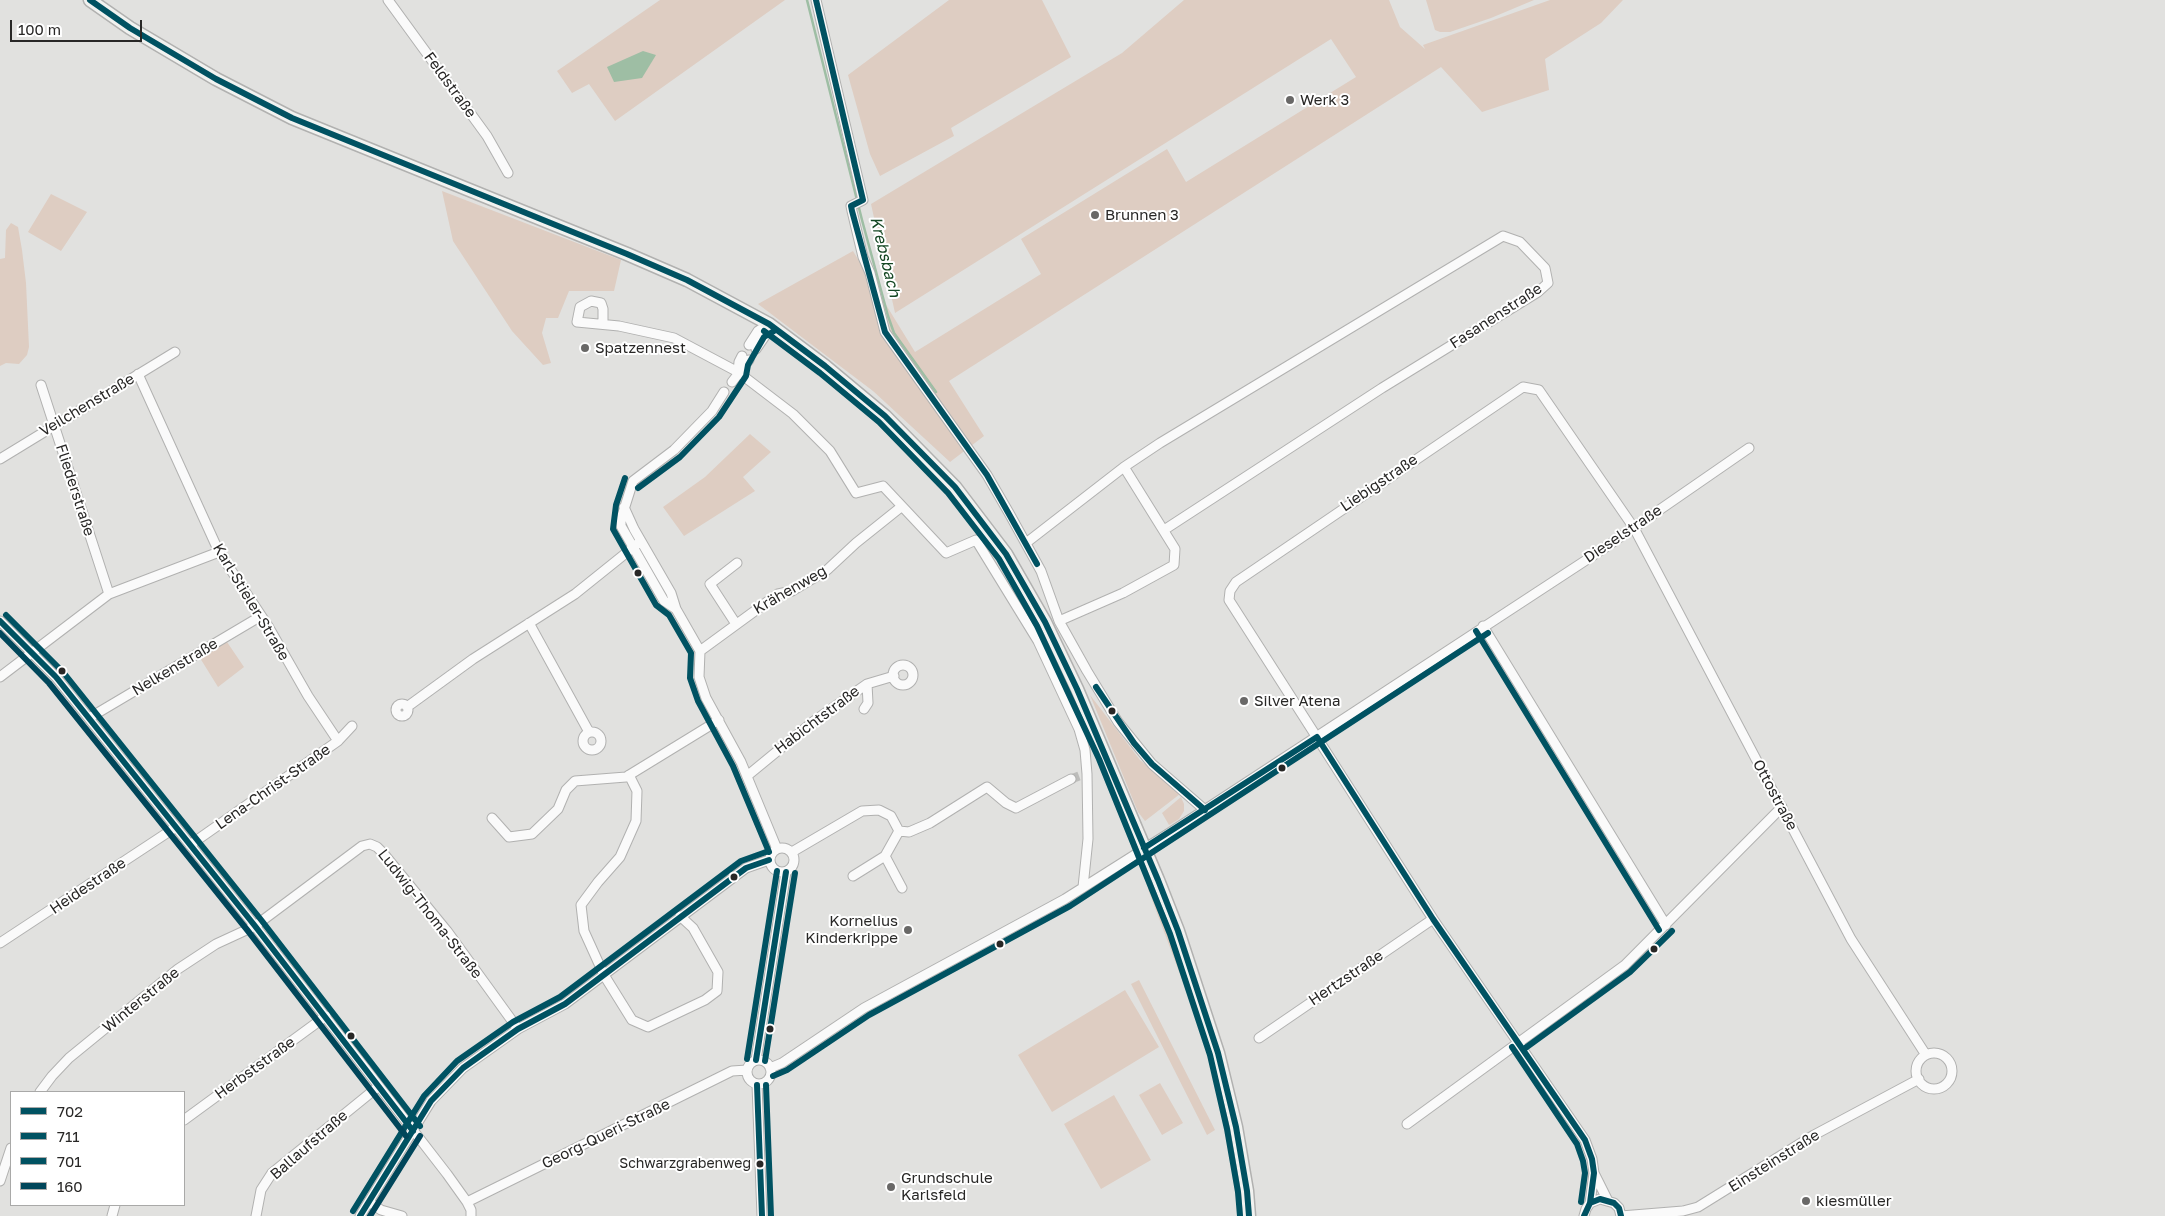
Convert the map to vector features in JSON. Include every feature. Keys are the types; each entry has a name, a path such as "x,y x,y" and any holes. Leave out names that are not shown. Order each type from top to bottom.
{"main road":[{"path":"90,0 130,28 216,79 292,118 686,280 769,324 825,366 885,416 955,486 1006,554 1045,622 1077,689 1178,931 1218,1053 1236,1127 1247,1190 1249,1216"}],"street":[{"name":"Feldstraße","path":"388,0 487,136 508,173"},
{"path":"816,0 863,200 852,206 863,256 870,273 885,332 987,476 1026,542 1041,571 1059,621 1103,699 1134,743 1152,764 1204,810"},
{"name":"Fasanenstraße","path":"1026,542 1124,467 1503,236 1520,242 1545,268 1548,283 1538,292 1382,388 1164,530"},
{"path":"603,324 674,338 738,372 793,414 830,451 856,493 883,486 946,553 976,540 1026,619 1057,680 1079,730 1085,750 1079,776 1088,838 1083,888"},
{"path":"753,347 758,331 769,324"},
{"name":"Veilchenstraße","path":"0,460 175,352"},
{"path":"732,382 738,372 739,362 746,358"},
{"name":"Karl-Stieler-Straße","path":"138,374 219,552 338,741"},
{"name":"Fliederstraße","path":"41,385 110,594"},
{"name":"Liebigstraße","path":"1594,1173 1592,1160 1584,1140 1519,1042 1432,919 1229,600 1230,591 1236,582 1272,556 1523,388 1539,390 1634,528"},
{"path":"676,610 664,600 621,526 624,507 633,481 688,437 712,411 724,392"},
{"name":"Dieselstraße","path":"770,1068 782,1063 864,1008 976,946 1036,916 1083,888 1498,618 1634,528 1749,448"},
{"path":"1059,621 1123,593 1174,565 1175,549 1124,467"},
{"path":"624,507 671,593 676,610 700,651 699,677 706,698 747,776 777,848"},
{"name":"Krähenweg","path":"700,651 778,594 792,592 827,570 856,543 901,507"},
{"name":"Ottostraße","path":"1634,528 1851,939 1926,1055"},
{"path":"407,707 529,622 575,594 641,541"},
{"path":"0,677 110,594 219,552"},
{"path":"736,624 710,584 737,563"},
{"name":"Nelkenstraße","path":"90,718 260,616"},
{"path":"0,621 56,677 255,926 468,1202 472,1210 471,1216"},
{"path":"529,622 576,712 589,732"},
{"path":"1483,626 1666,925"},
{"name":"Habichtstraße","path":"747,776 814,720 866,684 894,676"},
{"path":"864,709 868,703 866,684"},
{"path":"492,818 509,837 532,834 558,809 566,790 575,781 626,777 719,720"},
{"name":"Lena-Christ-Straße","path":"190,845 338,741 352,726"},
{"path":"629,775 637,791 636,821 620,857 581,905 584,931 604,975 632,1020 648,1027 683,1011 717,991 718,972 693,928 680,916"},
{"path":"899,831 909,832 924,826 987,788 1006,803 1016,808 1079,776"},
{"path":"1407,1124 1625,965 1782,807"},
{"path":"792,852 862,811 879,810 891,816 899,831"},
{"name":"Heidestraße","path":"0,943 176,827"},
{"path":"854,876 885,856 899,831"},
{"name":"Ludwig-Thoma-Straße","path":"255,926 362,846 370,844 384,854 447,931 518,1029"},
{"path":"786,872 774,870 769,860 771,853 777,848 785,848 792,852"},
{"path":"756,1060 766,1063 770,1068 771,1074 764,1084 757,1085 749,1080 747,1070 748,1066 756,1060 786,872 794,864 792,852"},
{"path":"885,856 902,888"},
{"path":"360,1216 431,1101 463,1068 518,1029 564,1004 746,868 769,860"},
{"name":"Hertzstraße","path":"1259,1038 1432,919"},
{"name":"Winterstraße","path":"41,1091 52,1076 70,1058 178,969 216,944 255,926"},
{"name":"Herbststraße","path":"185,1119 326,1016"},
{"path":"1937,1053 1951,1064 1952,1075 1946,1085 1935,1089 1924,1085 1919,1079 1918,1064 1926,1055 1937,1053"},
{"name":"Georg-Queri-Straße","path":"468,1202 732,1071 747,1070"},
{"name":"Einsteinstraße","path":"1621,1216 1683,1211 1698,1207 1814,1135 1919,1079"},
{"path":"757,1085 762,1216"},
{"name":"Ballaufstraße","path":"256,1216 261,1190 272,1173 379,1086"},
{"path":"0,1180 10,1151"},
{"path":"1594,1173 1607,1199"},
{"path":"1584,1216 1590,1203 1594,1173"},
{"path":"1590,1203 1600,1199 1607,1199 1619,1208 1621,1216"},
{"path":"369,1202 381,1210 402,1216"}],"shaded area":[{"path":"660,0 785,0 615,121 589,84 572,93 557,71"},
{"path":"949,0 1042,0 1071,57 951,128 954,136 880,176 870,154 848,75"},
{"path":"1184,0 1389,0 1400,27 1425,49 1423,45 1550,0 1623,0 1601,23 1545,59 1549,90 1482,112 1441,67 949,381 984,436 950,462 873,391 758,304 853,251 915,352 1041,274 1021,239 1167,149 1186,182 1356,77 1331,39 895,313 871,204 1122,53"},
{"path":"1426,0 1534,0 1491,18 1450,32 1440,32 1435,30"},
{"path":"643,51 656,55 642,78 614,82 607,67"},
{"path":"442,191 621,260 614,291 569,291 558,318 546,318 542,333 551,363 543,365 512,331 453,241"},
{"path":"51,194 87,212 61,251 28,232"},
{"path":"11,223 18,227 22,250 26,283 29,347 27,355 19,364 6,363 0,366 0,259 5,258 6,230"},
{"path":"750,434 771,452 743,477 755,491 684,536 663,507 705,477"},
{"path":"227,642 244,667 218,687 200,658"},
{"path":"1090,695 1140,760 1180,794 1145,821 1138,812"},
{"path":"1181,797 1184,811 1179,819 1169,825 1162,813"},
{"path":"1149,885 1195,1007 1208,1049 1224,1110 1241,1216 1239,1216 1220,1101 1211,1068 1199,1025 1148,889"},
{"path":"1139,980 1215,1130 1207,1135 1131,984"},
{"path":"1125,990 1159,1047 1052,1112 1018,1055"},
{"path":"1160,1083 1183,1123 1162,1135 1139,1095"},
{"path":"1114,1095 1151,1160 1101,1189 1064,1124"}],"waterway":[{"name":"Krebsbach","path":"807,0 888,316 894,333 936,392"}],"tunnel":[{"path":"1071,779 1079,776"}],"transit line":[{"name":"702","path":"90,0 130,28 216,79 292,118 627,254 687,280 769,324 825,366 885,416 955,487 1006,554 1045,622 1077,689 1158,880 1178,931 1218,1053 1236,1127 1247,1191 1249,1216"},
{"name":"702","path":"816,0 863,200 851,206 852,211 885,332 987,475 1037,564"},
{"name":"711","path":"764,331 820,373 879,422 948,493 999,559 1037,626 1099,759 1170,934 1210,1055 1227,1129 1238,1192 1240,1216"},
{"name":"711","path":"638,488 680,457 719,417 746,376 748,365 764,337 774,331"},
{"name":"711","path":"625,478 616,505 613,529 656,605 669,615 691,653 690,678 698,701 733,766 769,852"},
{"name":"701","path":"6,615 63,672 262,921 420,1126"},
{"name":"702","path":"0,621 56,677 255,926 413,1131"},
{"name":"711","path":"1476,631 1659,930"},
{"name":"160","path":"0,633 49,683 248,931 406,1136"},
{"name":"711","path":"773,1076 787,1070 869,1015 1070,906 1488,633"},
{"name":"702","path":"1096,687 1134,743 1152,764 1205,810"},
{"name":"702","path":"1317,737 1433,919 1585,1140 1592,1159 1594,1173 1590,1203"},
{"name":"702","path":"1144,848 1317,737"},
{"name":"701","path":"353,1211 424,1096 457,1061 513,1022 560,997 741,861 766,852"},
{"name":"702","path":"360,1216 431,1101 463,1068 518,1029 565,1004 746,868 769,860"},
{"name":"701","path":"747,1059 777,871"},
{"name":"702","path":"756,1060 786,872"},
{"name":"711","path":"765,1061 795,873"},
{"name":"711","path":"1524,1049 1630,972 1672,931"},
{"name":"711","path":"1512,1047 1577,1144 1585,1173 1581,1202"},
{"name":"702","path":"757,1085 762,1216"},
{"name":"701","path":"766,1085 771,1216"},
{"name":"160","path":"370,1216 420,1136"},
{"name":"702","path":"1584,1216 1590,1203 1600,1199 1614,1203 1619,1208 1621,1216"}],"place":[{"name":"Werk 3","path":"1290,100"},
{"name":"Brunnen 3","path":"1095,215"},
{"name":"Spatzennest","path":"585,348"},
{"name":"Silver Atena","path":"1244,701"},
{"name":"Kornelius Kinderkrippe","path":"908,930"},
{"name":"Schwarzgrabenweg","path":"760,1164"},
{"name":"Grundschule Karlsfeld","path":"891,1187"},
{"name":"kiesmüller","path":"1806,1201"}]}
